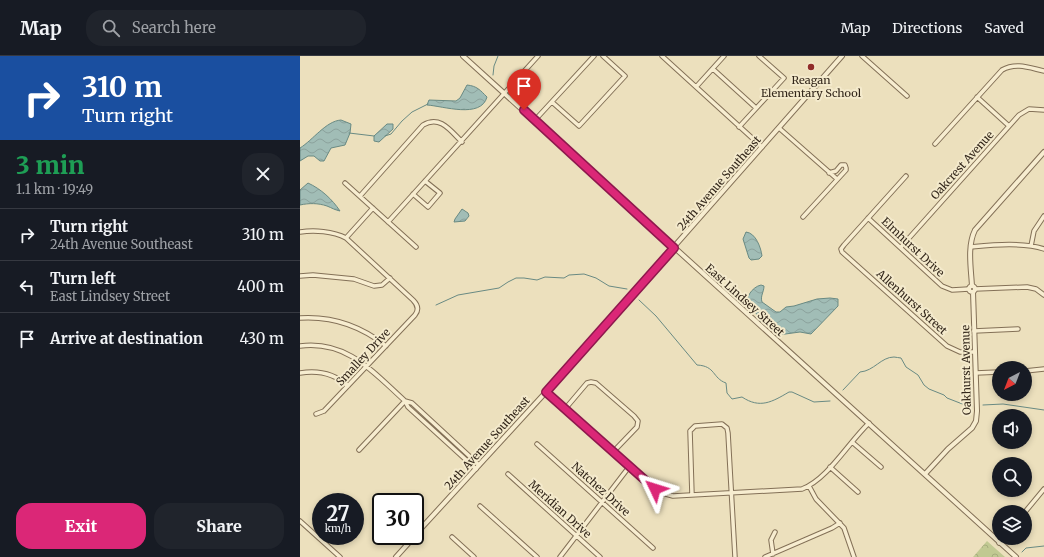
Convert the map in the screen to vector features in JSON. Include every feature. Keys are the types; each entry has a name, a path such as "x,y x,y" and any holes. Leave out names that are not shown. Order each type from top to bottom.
{"street":[{"name":"East Lindsey Street","path":"463,56 869,424 992,533"},
{"path":"388,222 462,142 538,56"},
{"path":"535,120 594,56"},
{"path":"552,102 579,126 625,76 603,56"},
{"path":"662,56 762,147"},
{"path":"696,87 724,56"},
{"path":"739,126 784,78 759,56"},
{"name":"24th Avenue Southeast","path":"424,526 546,392 842,56"},
{"path":"862,56 907,96"},
{"path":"934,144 999,72 1008,66 1020,65 1044,71"},
{"path":"713,69 756,108"},
{"path":"977,97 1009,126"},
{"name":"Oakcrest Avenue","path":"901,247 1024,111 1034,109 1044,110"},
{"path":"360,196 423,125 427,123 439,122 462,142"},
{"path":"779,128 837,179"},
{"name":"Oakhurst Avenue","path":"925,474 948,449 972,428 976,421 977,403 972,289 972,237 978,226 1044,152"},
{"path":"803,217 846,170 845,165 840,165 836,171 830,173"},
{"path":"868,218 906,176"},
{"path":"413,194 428,207 440,193 425,181"},
{"path":"345,183 416,247"},
{"path":"346,238 373,208"},
{"path":"1031,246 1034,231 1044,216"},
{"name":"Elmhurst Drive","path":"868,218 942,286 952,290 1028,287 1036,289 1044,295"},
{"name":"Allenhurst Street","path":"868,218 844,245 841,249 842,252 952,350 960,352 975,352"},
{"path":"300,232 308,231 334,233 346,238 390,278 382,285 374,286 354,279 314,275 300,276"},
{"path":"971,247 1031,246 1044,249"},
{"name":"Smalley Drive","path":"316,414 324,411 417,312 417,306 414,300 390,278"},
{"path":"300,318 322,318 345,323 368,334 386,346"},
{"path":"974,331 1018,329"},
{"path":"300,346 317,345 338,349 353,356 367,366 405,401 408,407 476,469"},
{"path":"1032,370 1044,369"},
{"path":"300,373 325,373 339,379 348,386"},
{"path":"976,374 992,373"},
{"path":"565,409 587,384 591,382 596,383 636,418 637,425 614,452"},
{"path":"546,392 655,489 673,496 799,489 809,486 817,481 869,424"},
{"path":"359,450 405,401"},
{"path":"405,401 412,403 479,465"},
{"path":"692,495 690,431 695,426 722,424 728,430 735,557"},
{"path":"852,442 881,467"},
{"name":"Natchez Drive","path":"537,444 653,548"},
{"path":"560,557 629,467"},
{"path":"830,467 858,492"},
{"name":"Meridian Drive","path":"508,474 600,557"},
{"path":"809,486 816,499 846,531 854,557"},
{"path":"1031,505 1044,489"},
{"path":"480,506 537,557"},
{"path":"300,521 340,557"},
{"path":"765,557 832,528 840,523"},
{"path":"773,554 771,540 775,532"},
{"path":"452,537 474,557"},
{"name":"24th Avenue Southeast","path":"396,557 407,545"},
{"name":"East Lindsey Street","path":"1005,545 1016,557"}],"green space":[{"path":"987,541 1005,557 973,557"}],"water":[{"path":"467,85 476,87 487,97 483,104 477,108 461,110 427,105 429,100 456,101 460,98"},
{"path":"341,120 351,124 350,133 345,145 331,148 324,161 320,161 314,156 308,156 300,161 300,148 325,127 335,121"},
{"path":"387,124 393,124 393,129 379,142 374,141 374,136"},
{"path":"308,183 326,195 340,211 320,204 300,205 300,190"},
{"path":"462,209 468,213 469,216 465,221 454,222 455,219"},
{"path":"746,232 753,235 757,241 762,256 759,259 751,260 749,258 743,239"},
{"path":"761,285 764,286 761,298 762,302 776,312 780,312 786,307 817,299 838,299 838,306 811,334 800,332 778,335 759,320 756,313 747,306 748,296 752,290"}],"waterway":[{"path":"493,75 494,66 498,56"},
{"path":"385,136 391,134 412,112 428,104"},
{"path":"349,133 374,136"},
{"path":"436,305 458,295 499,288 516,278 537,280 545,277 564,278 569,275 584,274 596,278 609,286 627,289"},
{"path":"639,300 656,316 697,365 708,368 718,378 726,383 727,393 732,399 742,397 755,403 766,403 792,392 814,402 830,401"},
{"path":"843,390 860,372 869,369 885,359 895,357 901,358 906,367 918,375 924,385 929,389 944,395 947,398 972,406"},
{"path":"983,405 1003,404 1044,410"},
{"path":"1022,552 1026,548 1044,546"}],"place":[{"name":"Reagan Elementary School","path":"811,67"}],"route":[{"path":"524,110 674,248 546,392 655,489"}]}
